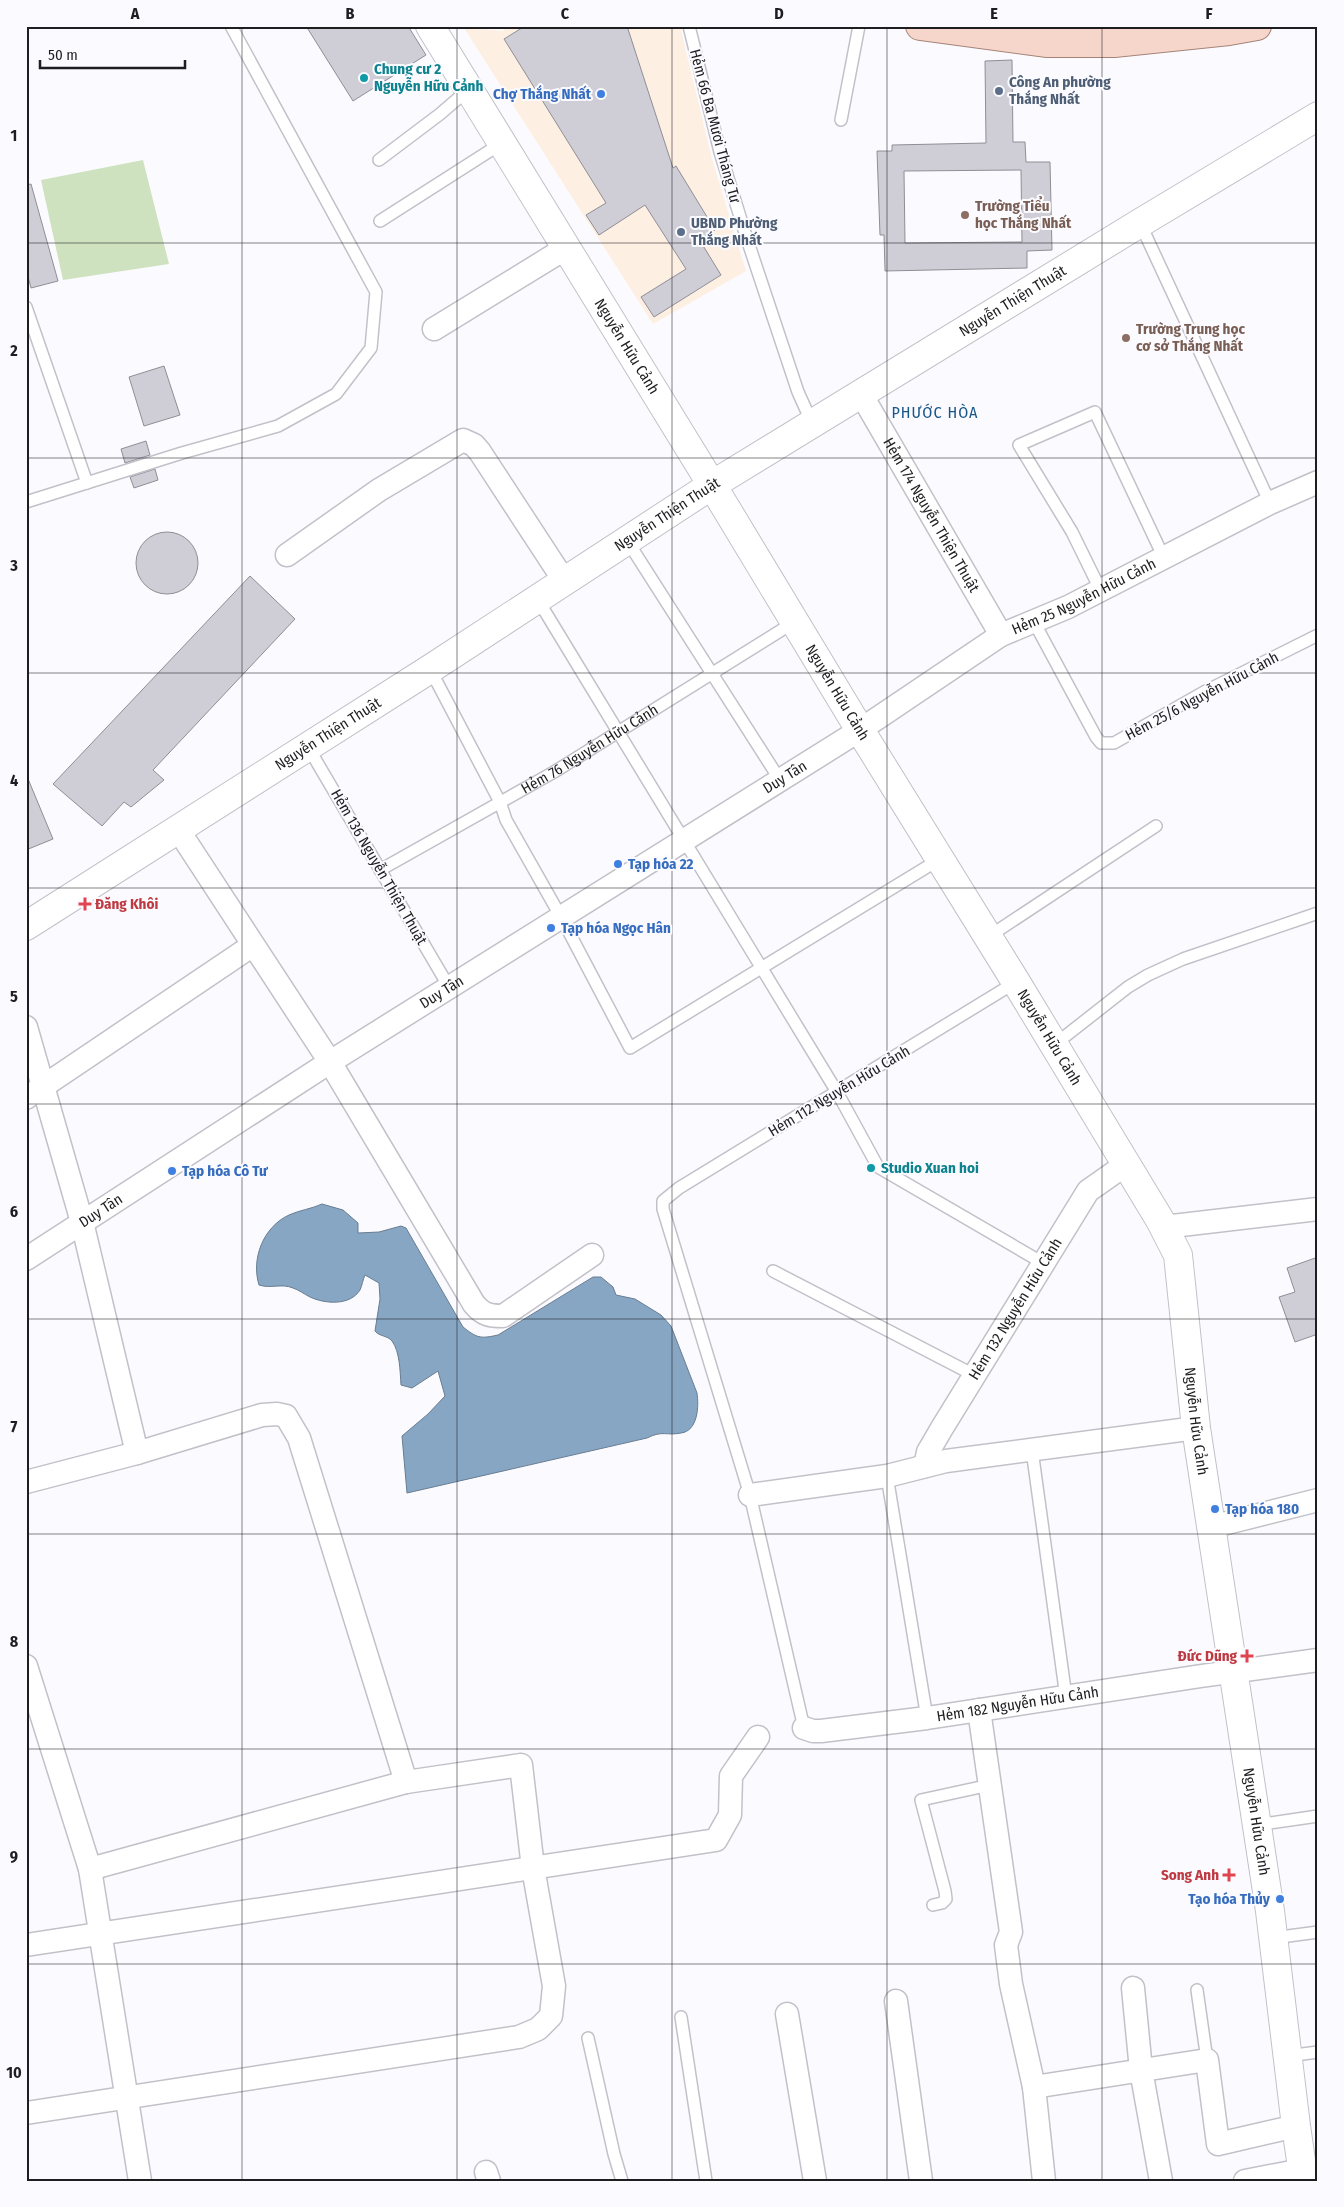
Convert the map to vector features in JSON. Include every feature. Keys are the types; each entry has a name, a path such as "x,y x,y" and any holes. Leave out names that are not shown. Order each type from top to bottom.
{"main road":[{"path":"920,26 966,30 1046,43 1114,42 1228,31 1257,26"}],"street":[{"name":"Nguyễn Hữu Cảnh","path":"430,26 1016,982 1164,1227 1178,1255 1196,1428 1273,1938 1303,2176"},
{"name":"Nguyễn Thiện Thuật","path":"26,926 177,828 538,600 712,485 1140,222 1318,116"},
{"path":"434,328 566,248"},
{"name":"Hẻm 174 Nguyễn Thiện Thuật","path":"861,394 1001,635"},
{"path":"287,555 380,490 463,440 474,445 480,452 565,582"},
{"name":"Hẻm 25 Nguyễn Hữu Cảnh","path":"860,730 1001,635 1101,591 1270,503 1318,482"},
{"name":"Duy Tân","path":"26,1258 330,1062 860,730"},
{"path":"177,828 330,1062 474,1304 482,1312 490,1316 503,1316 592,1255"},
{"path":"35,1092 253,945"},
{"path":"26,1027 35,1092 82,1222 137,1453"},
{"name":"Hẻm 132 Nguyễn Hữu Cảnh","path":"925,1466 928,1452 1088,1191 1125,1165"},
{"path":"1164,1227 1318,1209"},
{"path":"26,1482 137,1453 262,1415 277,1414 286,1416 299,1438 406,1782"},
{"path":"750,1495 887,1476 946,1461 1196,1428"},
{"path":"1211,1527 1318,1500"},
{"name":"Hẻm 182 Nguyễn Hữu Cảnh","path":"804,1728 821,1731 927,1718 1318,1660"},
{"path":"26,1666 90,1869 140,2181"},
{"path":"979,1710 1012,1932 1006,1945 1012,1984 1034,2087 1044,2181"},
{"path":"26,1946 716,1840 730,1815 731,1776 758,1737"},
{"path":"26,2113 519,2037 538,2029 551,2016 554,1986 533,1868 521,1764 406,1782 90,1869"},
{"path":"1133,1988 1141,2070 1161,2181"},
{"path":"896,2001 921,2181"},
{"path":"787,2014 815,2181"},
{"path":"1034,2087 1206,2060 1218,2144 1296,2126"},
{"path":"1245,2181 1303,2176"}],"lane":[{"path":"26,502 182,453 278,426 336,394 371,348 376,292 231,26"},
{"name":"Hẻm 66 Ba Mươi Tháng Tư","path":"688,26 720,152 740,217 798,392 812,423"},
{"path":"841,120 859,26"},
{"path":"379,160 440,114 468,88"},
{"path":"380,221 502,143"},
{"path":"1140,222 1270,503"},
{"path":"26,307 30,332 88,483"},
{"path":"1101,591 1072,532 1019,445 1095,412 1164,558"},
{"path":"628,542 780,780"},
{"path":"538,600 837,1092 878,1167 1043,1263"},
{"name":"Hẻm 76 Nguyễn Hữu Cảnh","path":"380,870 618,732 796,621"},
{"name":"Hẻm 25/6 Nguyễn Hữu Cảnh","path":"1034,622 1096,738 1101,742 1108,743 1114,743 1204,692 1318,635"},
{"path":"430,669 500,802 506,820 562,917 630,1048 940,859"},
{"name":"Hẻm 136 Nguyễn Thiện Thuật","path":"308,747 449,987"},
{"path":"988,937 1156,826"},
{"path":"1054,1045 1128,987 1148,974 1183,959 1318,913"},
{"name":"Hẻm 112 Nguyễn Hữu Cảnh","path":"750,1495 663,1209 663,1201 678,1188 1016,982"},
{"path":"773,1271 974,1375"},
{"path":"1032,1450 1066,1697"},
{"path":"887,1476 927,1718"},
{"path":"750,1495 804,1728"},
{"path":"933,1906 942,1903 946,1899 921,1800 990,1785"},
{"path":"1256,1825 1318,1816"},
{"path":"1273,1938 1318,1932"},
{"path":"1197,1990 1206,2060"},
{"path":"681,2016 706,2181"},
{"path":"588,2038 614,2154 622,2181"},
{"path":"1287,2056 1318,2052"}],"shaded area":[{"name":"Chợ Thắng Nhất","path":"504,26 680,26 712,159 746,271 653,324 464,28 504,31"}],"green space":[{"path":"143,160 169,264 63,280 41,180"}],"water":[{"path":"322,1204 343,1210 358,1223 358,1233 379,1232 401,1226 406,1228 463,1327 479,1337 498,1335 593,1277 601,1277 613,1287 616,1295 635,1299 661,1315 671,1326 697,1393 698,1404 694,1423 691,1428 681,1433 657,1434 647,1438 407,1493 402,1436 428,1414 445,1396 438,1371 412,1388 401,1385 395,1345 390,1339 375,1331 380,1299 379,1283 365,1275 360,1290 356,1295 350,1299 337,1302 316,1299 289,1287 259,1285 257,1275 258,1255 261,1245 272,1227 289,1215"}],"building":[{"name":"Chung cư 2 Nguyễn Hữu Cảnh","path":"306,26 408,26 426,55 353,101"},
{"path":"525,26 627,26 673,168 676,166 715,230 699,239 721,275 654,317 641,297 686,269 645,205 599,235 586,215 606,203 504,39"},
{"path":"1012,60 1013,142 1025,142 1026,162 1050,162 1052,250 1027,251 1027,268 885,271 884,235 880,235 877,151 892,151 892,145 986,143 985,61","holes":["1021,170 1022,242 905,243 904,171"]},
{"path":"31,184 58,281 31,288 26,269 26,185"},
{"path":"164,366 180,415 144,426 129,377"},
{"path":"146,441 150,455 125,463 121,449"},
{"path":"155,469 158,480 134,488 130,477"},
{"path":"161,532 173,532 189,541 196,551 198,563 196,575 189,585 173,594 161,594 150,589 141,580 136,569 136,557 141,546 150,537"},
{"path":"250,576 295,619 153,770 164,780 131,807 124,802 102,826 53,784"},
{"path":"26,774 53,839 26,850"},
{"path":"1318,1257 1318,1334 1295,1342 1279,1297 1295,1292 1287,1268"}],"place":[{"name":"Chung cư 2 Nguyễn Hữu Cảnh","path":"364,78"},
{"name":"Công An phường Thắng Nhất","path":"999,91"},
{"name":"Chợ Thắng Nhất","path":"601,94"},
{"name":"Trường Tiểu học Thắng Nhất","path":"965,215"},
{"name":"UBND Phường Thắng Nhất","path":"681,232"},
{"name":"Trường Trung học cơ sở Thắng Nhất","path":"1126,338"},
{"name":"Tạp hóa 22","path":"618,864"},
{"name":"Đăng Khôi","path":"85,904"},
{"name":"Tạp hóa Ngọc Hân","path":"551,928"},
{"name":"Studio Xuan hoi","path":"871,1168"},
{"name":"Tạp hóa Cô Tư","path":"172,1171"},
{"name":"Tạp hóa 180","path":"1215,1509"},
{"name":"Đức Dũng","path":"1247,1656"},
{"name":"Song Anh","path":"1229,1875"},
{"name":"Tạo hóa Thủy","path":"1280,1899"}],"district":[{"name":"PHƯỚC HÒA","path":"935,412"}]}
